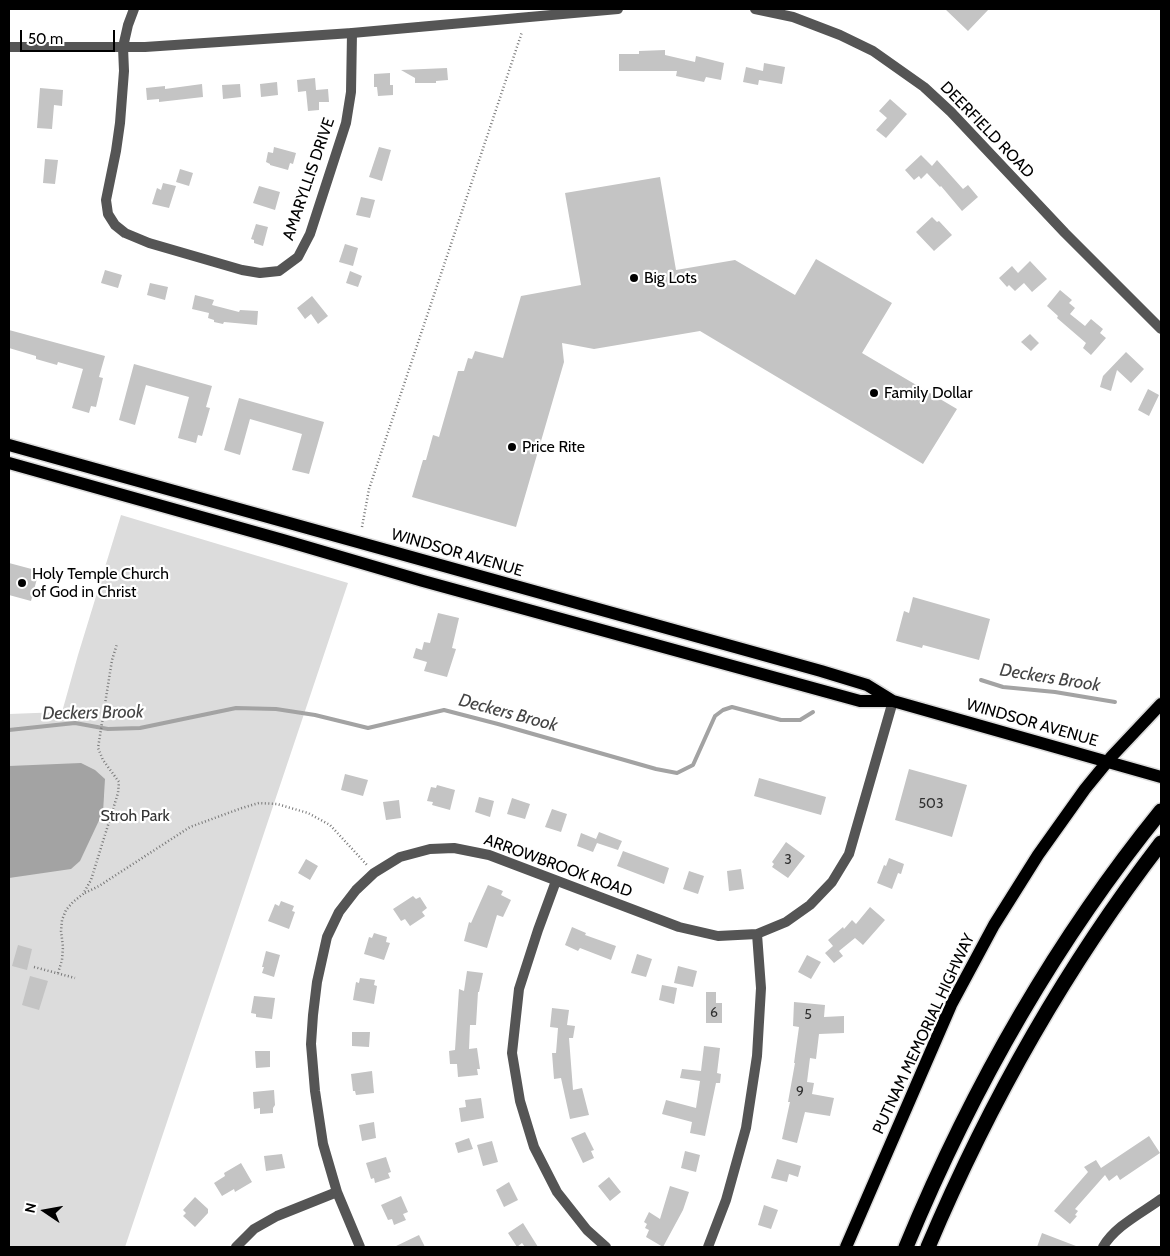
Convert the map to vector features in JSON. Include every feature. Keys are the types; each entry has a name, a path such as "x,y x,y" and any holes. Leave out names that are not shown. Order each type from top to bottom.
{"highway":[{"path":"906,1247 931,1188 967,1112 1027,1002 1094,900 1160,812"},
{"path":"928,1247 980,1132 1030,1039 1098,929 1161,843"}],"main road":[{"name":"WINDSOR AVENUE","path":"9,445 792,663 867,685 893,701 1161,777"},
{"name":"WINDSOR AVENUE","path":"9,463 860,701 893,701"},
{"path":"69,480 74,463"},
{"path":"210,519 215,503"},
{"path":"498,601 507,584"},
{"path":"787,680 792,663"},
{"name":"PUTNAM MEMORIAL HIGHWAY","path":"846,1247 936,1039 977,954 1038,855 1070,808 1108,762 1161,704"}],"street":[{"name":"AMARYLLIS DRIVE","path":"134,9 123,47 124,71 120,123 106,200 108,214 115,225 125,233 149,243 242,270 260,273 279,271 298,257 310,234 346,123 351,92 352,33"},
{"path":"9,47 123,47 352,33 618,9"},
{"name":"DEERFIELD ROAD","path":"755,9 794,17 840,35 873,51 924,86 1065,233 1161,329"},
{"name":"ARROWBROOK ROAD","path":"360,1247 337,1192 324,1144 315,1091 311,1044 317,982 327,937 340,912 356,890 374,873 400,857 430,849 454,848 489,855 680,927 718,936 757,934 786,922 810,906 832,882 849,854 893,701"},
{"path":"556,881 519,989 512,1053 520,1101 534,1146 557,1192 587,1230 606,1247"},
{"path":"708,1247 726,1200 746,1128 757,1056 761,988 757,934"},
{"path":"236,1247 254,1229 277,1216 337,1192"},
{"path":"1103,1247 1124,1225 1161,1199"}],"path":[{"path":"362,527 369,489 522,32"},
{"path":"83,894 91,880 118,793 119,782 103,760 98,748 117,644"},
{"path":"58,973 63,947 60,931 62,920 66,910 73,902 190,827 242,808 259,803 277,804 308,814 330,825 374,873"},
{"path":"34,967 74,978"}],"green space":[{"name":"Stroh Park","path":"121,515 348,583 125,1247 9,1247 9,714 62,712"}],"shaded area":[{"path":"81,763 95,770 105,779 103,812 80,861 71,869 9,878 9,766"}],"building":[{"path":"945,9 989,9 968,31"},
{"path":"665,50 665,55 695,62 696,56 724,63 721,80 706,77 704,82 676,76 677,71 619,71 619,54 639,54 639,51"},
{"path":"764,63 785,67 782,84 759,80 758,85 743,82 746,67 763,71"},
{"path":"447,68 448,80 436,81 436,83 415,83 415,78 401,70"},
{"path":"390,73 390,85 393,85 393,95 378,96 377,87 374,87 374,74"},
{"path":"315,78 316,90 328,89 329,102 319,102 319,110 308,111 306,91 298,92 297,80"},
{"path":"277,82 278,95 261,97 260,84"},
{"path":"202,84 203,97 159,102 159,99 147,100 146,88 165,86 165,89"},
{"path":"240,84 241,97 223,99 222,85"},
{"path":"40,88 63,90 62,106 54,105 52,129 37,128"},
{"path":"890,99 907,114 886,138 876,130 887,118 879,111"},
{"path":"274,147 296,153 293,164 290,163 288,170 266,162 268,152 273,153"},
{"path":"379,147 391,150 382,181 369,177"},
{"path":"921,155 932,166 937,160 963,189 968,185 978,197 962,211 927,173 921,179 919,176 914,180 905,170"},
{"path":"45,159 58,160 55,184 43,183"},
{"path":"180,169 193,173 189,186 176,182"},
{"path":"660,177 676,270 735,260 795,295 816,259 892,303 862,353 957,409 923,464 700,331 594,349 562,343 564,362 516,527 412,497 433,435 439,437 458,371 464,371 468,358 472,359 475,351 503,358 521,296 581,285 565,193"},
{"path":"163,183 176,186 169,208 152,204 157,188 161,190"},
{"path":"259,186 280,192 275,210 253,203"},
{"path":"361,197 375,200 370,218 356,215"},
{"path":"932,217 937,222 939,221 952,235 934,251 916,232"},
{"path":"256,224 268,227 263,246 254,243 254,240 251,239"},
{"path":"345,244 358,248 353,266 339,262"},
{"path":"1030,261 1047,279 1032,292 1024,283 1015,291 1009,285 1007,287 999,278 1012,266 1018,273"},
{"path":"105,270 122,275 118,288 101,283"},
{"path":"350,271 362,276 358,287 346,283"},
{"path":"150,283 168,287 165,300 147,295"},
{"path":"1060,290 1072,300 1069,303 1075,308 1070,314 1085,326 1091,319 1103,329 1100,333 1106,338 1091,355 1083,348 1086,343 1057,318 1058,316 1047,306"},
{"path":"195,295 214,300 212,305 239,312 240,310 258,311 257,325 214,322 214,320 208,318 209,313 192,309"},
{"path":"312,296 328,316 318,324 311,314 305,319 297,308"},
{"path":"9,330 105,356 99,377 103,378 96,407 91,406 89,413 72,408 83,369 58,362 57,365 9,348"},
{"path":"1030,334 1039,343 1031,351 1021,342"},
{"path":"1126,352 1144,369 1131,383 1117,370 1111,391 1100,387 1103,376"},
{"path":"134,364 212,386 206,407 210,408 202,436 198,435 196,443 178,438 189,397 146,385 135,425 119,420"},
{"path":"1148,389 1159,395 1149,416 1138,410"},
{"path":"239,398 324,422 309,474 292,470 302,434 250,419 240,455 224,450"},
{"name":"Holy Temple Church of God in Christ","path":"9,563 39,571 31,601 9,595"},
{"path":"913,597 990,619 979,660 923,645 922,648 896,641 904,611 909,613"},
{"path":"438,613 459,618 452,648 456,649 447,677 424,671 427,662 413,658 416,648 422,650 424,642 430,643"},
{"path":"909,769 967,785 952,837 895,820"},
{"path":"345,774 368,780 363,796 341,790"},
{"path":"759,778 826,797 821,815 754,796"},
{"path":"437,785 455,790 450,810 432,805 433,802 427,801 431,787 436,788"},
{"path":"479,797 494,801 490,817 475,812"},
{"path":"512,798 530,804 525,819 507,814"},
{"path":"399,800 401,818 386,820 383,802"},
{"path":"552,809 567,814 561,832 545,827"},
{"path":"599,832 622,841 618,850 597,843 593,852 577,846 581,833 596,839"},
{"path":"786,842 805,856 788,878 772,867 774,864 772,862"},
{"path":"623,851 669,868 664,884 617,866"},
{"path":"889,858 904,864 901,874 898,873 892,889 877,883"},
{"path":"306,859 318,866 310,880 298,873"},
{"path":"741,869 744,889 729,891 727,871"},
{"path":"689,871 704,876 698,894 683,889"},
{"path":"488,885 503,891 501,895 511,900 503,917 497,915 487,948 464,941 469,922 471,923"},
{"path":"413,896 416,899 420,897 427,908 422,912 425,916 410,926 405,919 401,921 393,909"},
{"path":"281,901 294,906 292,911 295,912 289,929 268,921 275,904 279,906"},
{"path":"870,907 885,920 863,945 855,938 839,951 843,956 834,963 825,953 833,946 828,940 843,927 844,929 852,920 856,924"},
{"path":"572,927 586,933 585,935 616,946 611,960 580,948 578,951 565,945"},
{"path":"374,933 387,937 386,942 390,943 384,960 364,954 369,937 372,938"},
{"path":"18,945 32,949 27,970 12,966"},
{"path":"266,951 280,955 274,977 262,973"},
{"path":"637,954 652,959 646,977 631,973"},
{"path":"807,955 821,962 811,979 798,972"},
{"path":"678,966 697,971 693,987 674,983"},
{"path":"467,971 483,973 478,992 476,1025 470,1025 469,1049 477,1048 480,1069 477,1069 478,1075 458,1077 457,1064 450,1064 449,1051 455,1050 459,989 464,991"},
{"path":"30,976 48,981 39,1010 22,1005"},
{"path":"360,978 375,980 374,985 377,986 374,1004 353,1000 356,982 359,983"},
{"path":"662,985 677,988 674,1004 659,1000"},
{"path":"706,992 716,992 716,1003 722,1003 722,1023 706,1023"},
{"path":"254,996 275,998 272,1019 256,1017 256,1014 251,1013"},
{"path":"794,1002 825,1005 824,1017 844,1016 844,1033 819,1034 816,1059 810,1058 807,1082 814,1083 812,1094 834,1098 830,1116 805,1112 797,1143 782,1139 790,1102 788,1102 799,1027 793,1026"},
{"path":"552,1008 569,1010 567,1025 575,1026 573,1038 569,1038 573,1090 582,1088 589,1115 570,1119 561,1078 554,1079 552,1053 556,1053 558,1028 550,1027"},
{"path":"352,1032 370,1032 369,1047 352,1046"},
{"path":"704,1046 720,1048 717,1073 721,1074 720,1083 716,1083 705,1136 690,1133 692,1122 662,1114 666,1100 696,1108 700,1081 680,1078 682,1069 701,1071"},
{"path":"255,1051 270,1051 270,1067 256,1068"},
{"path":"372,1071 374,1093 356,1095 355,1091 353,1091 351,1074"},
{"path":"274,1090 275,1105 273,1113 260,1114 260,1108 254,1109 253,1092"},
{"path":"481,1098 484,1118 461,1122 459,1108 466,1107 465,1100"},
{"path":"374,1122 376,1138 362,1141 359,1125"},
{"path":"585,1132 594,1150 591,1151 594,1158 583,1163 571,1138"},
{"path":"1149,1136 1160,1153 1120,1180 1117,1175 1109,1181 1105,1175 1075,1209 1078,1211 1075,1215 1077,1216 1070,1224 1054,1211 1088,1172 1084,1167 1096,1160 1101,1168"},
{"path":"469,1138 473,1149 458,1153 455,1143"},
{"path":"492,1141 498,1162 483,1166 477,1145"},
{"path":"685,1151 700,1155 696,1172 681,1168"},
{"path":"282,1154 285,1168 266,1171 264,1156"},
{"path":"386,1157 391,1172 388,1173 390,1178 375,1183 374,1178 371,1179 366,1163"},
{"path":"777,1159 801,1166 798,1177 789,1174 787,1182 771,1178"},
{"path":"241,1163 252,1182 235,1192 234,1189 222,1196 214,1183 225,1176 224,1173"},
{"path":"609,1177 621,1192 610,1201 598,1186"},
{"path":"509,1182 518,1200 504,1207 496,1190"},
{"path":"670,1186 689,1192 683,1210 663,1247 646,1237 649,1230 645,1228 647,1224 644,1222 649,1212 660,1219"},
{"path":"401,1196 408,1212 403,1214 406,1220 394,1225 392,1219 388,1220 381,1205"},
{"path":"195,1197 208,1209 208,1213 195,1227 183,1216 186,1213 183,1210"},
{"path":"764,1205 778,1210 771,1229 758,1225"},
{"path":"523,1223 538,1247 525,1247 522,1243 517,1247 508,1233"},
{"path":"1042,1233 1076,1246 1076,1247 1037,1247"},
{"path":"419,1235 425,1247 394,1247"}],"waterway":[{"name":"Deckers Brook","path":"981,680 1003,687 1055,692 1115,702"},
{"name":"Deckers Brook","path":"9,730 75,723 108,729 140,728 236,708 276,709 315,715 368,728 444,710 656,769 677,773 693,765 715,716 723,710 732,707 781,720 800,720 813,712"}],"place":[{"name":"Big Lots","path":"634,278"},
{"name":"Family Dollar","path":"874,393"},
{"name":"Price Rite","path":"512,447"},
{"name":"Holy Temple Church of God in Christ","path":"22,583"}]}
